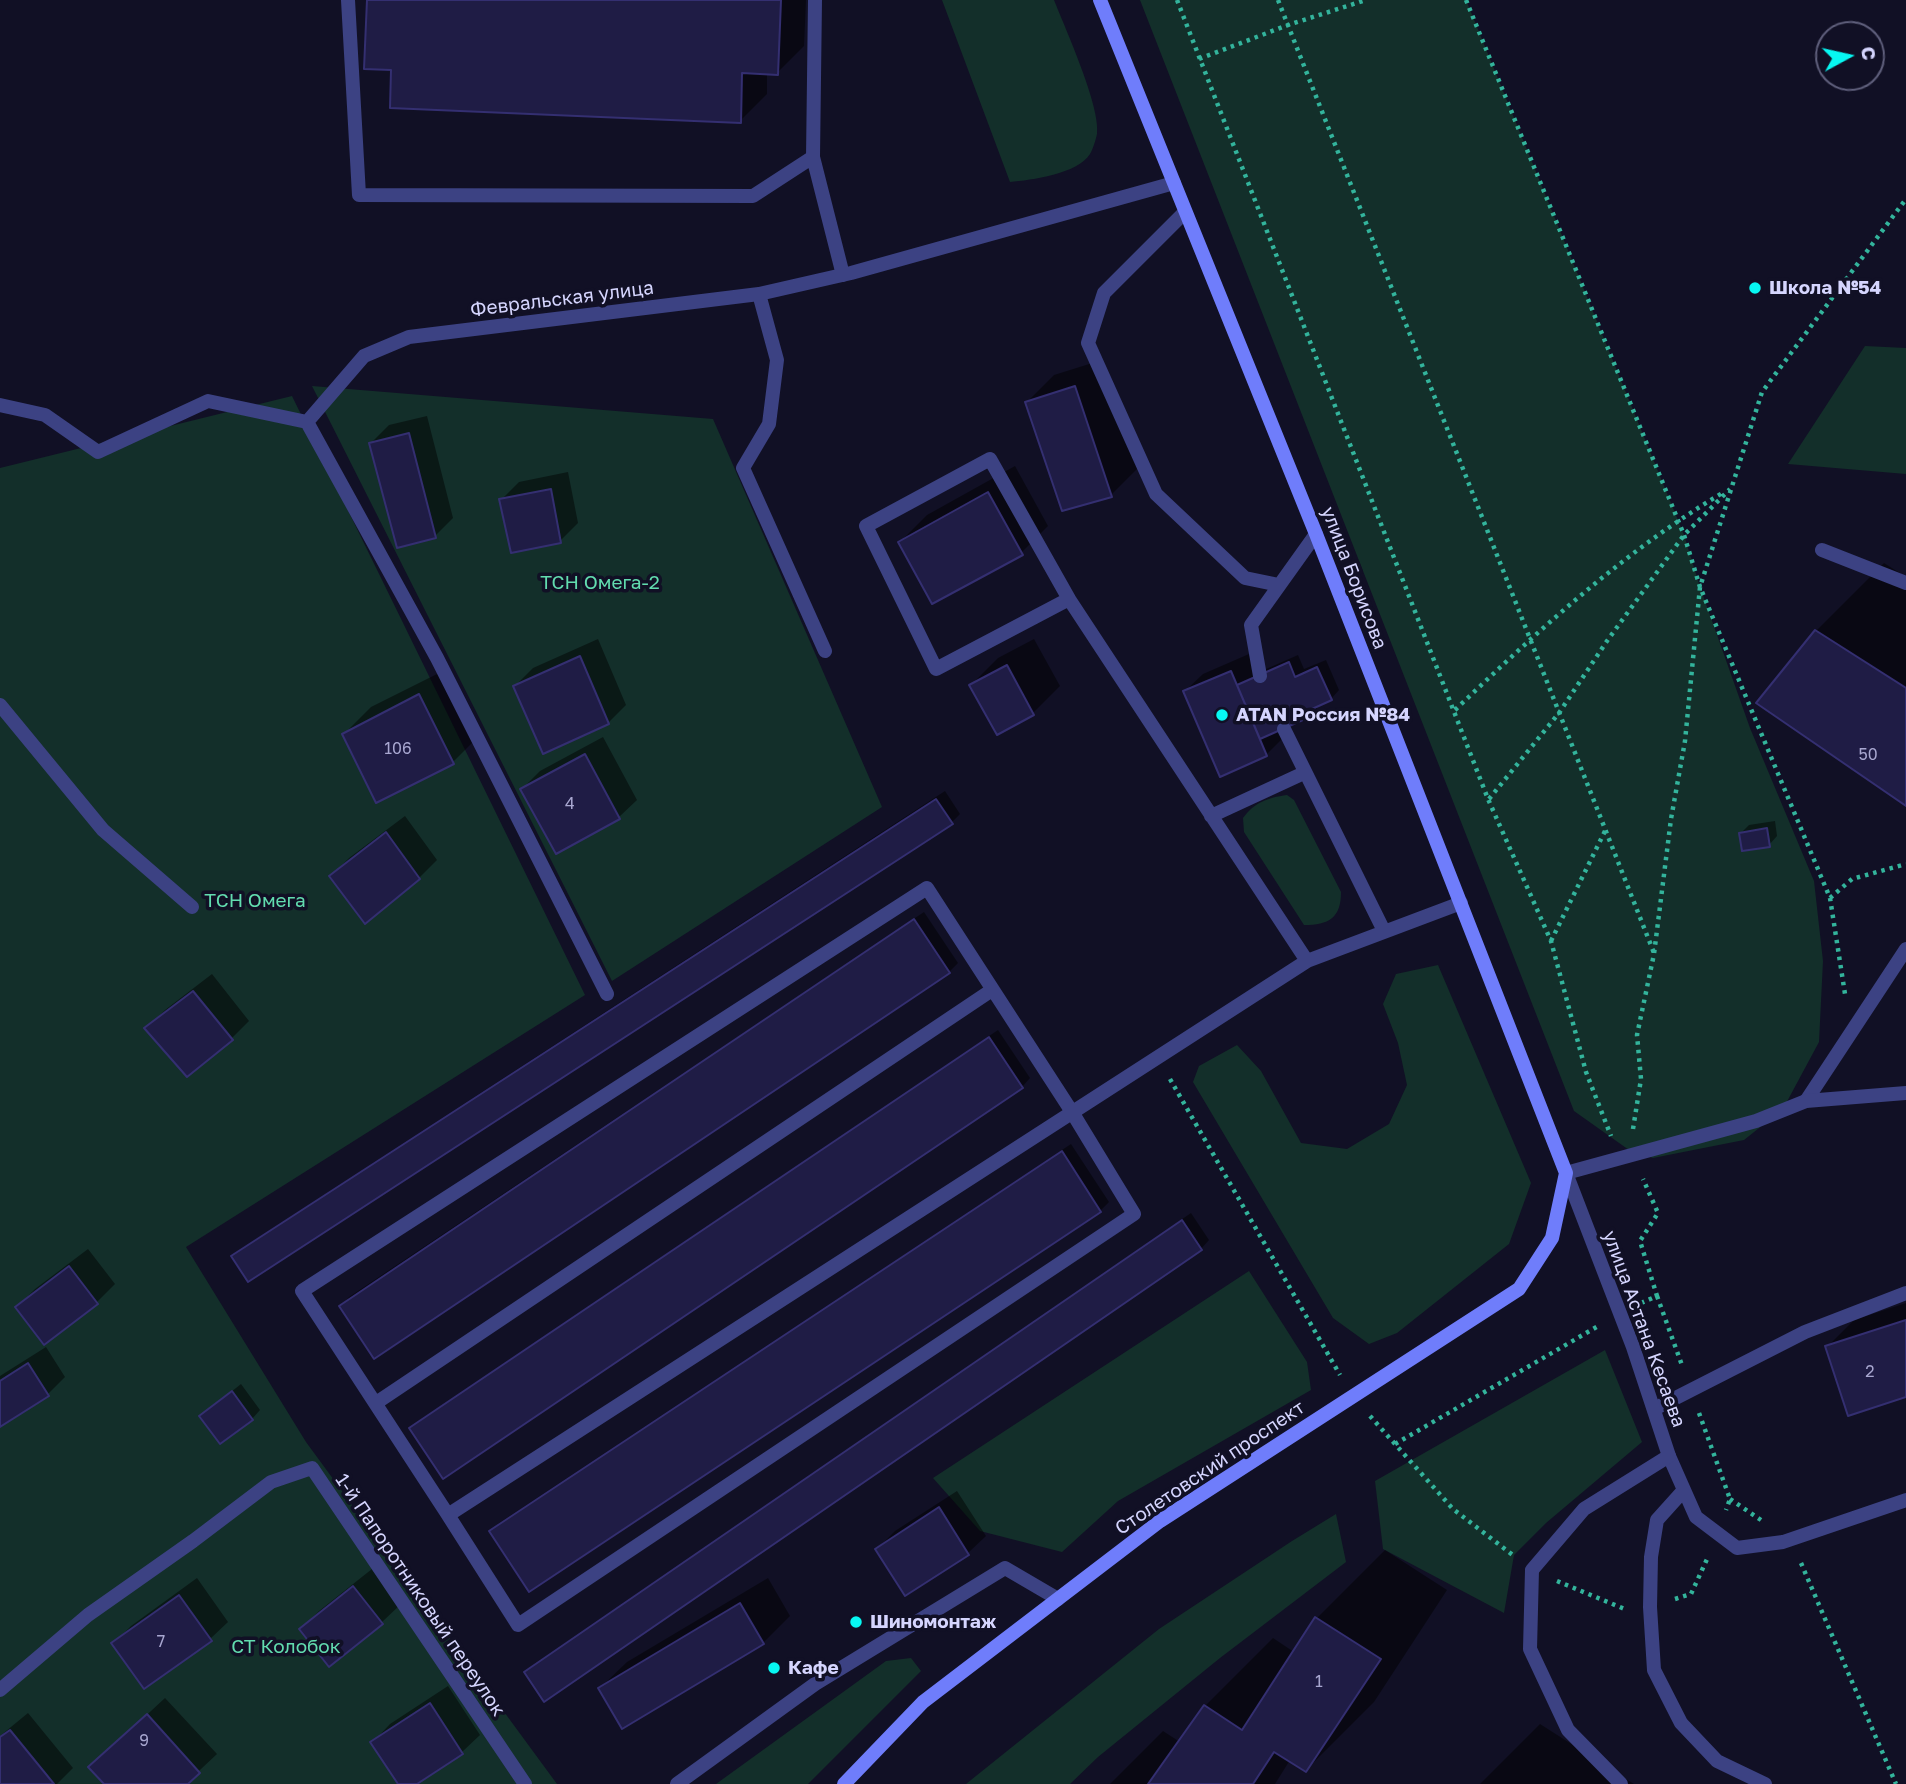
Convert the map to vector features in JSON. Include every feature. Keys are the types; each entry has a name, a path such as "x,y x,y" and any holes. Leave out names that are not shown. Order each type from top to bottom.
{"main road":[{"name":"улица Борисова","path":"1100,0 1316,534 1566,1173"},
{"name":"Столетовский проспект","path":"844,1784 923,1702 1160,1521 1519,1289 1552,1238 1566,1173"}],"street":[{"path":"348,0 359,195 753,197 813,157"},
{"path":"815,0 813,157 843,275"},
{"name":"Февральская улица","path":"307,422 364,356 409,337 759,294 843,275 1174,183"},
{"path":"1185,212 1104,293 1088,343 1156,494 1245,578 1279,585"},
{"path":"759,294 777,360 769,424 743,468 825,651"},
{"path":"0,405 45,415 99,452 208,401 307,422 437,658 607,994"},
{"path":"1069,599 936,668 866,526 989,459 1069,599 1307,961"},
{"path":"1260,676 1251,625 1316,534"},
{"path":"1822,550 1906,583"},
{"path":"0,705 103,830 192,907"},
{"path":"1284,729 1384,930"},
{"path":"1211,816 1304,773"},
{"path":"927,888 1072,1112 1134,1214 518,1625 302,1291 927,888"},
{"path":"448,1515 1307,961 1461,903"},
{"path":"1806,1101 1906,949"},
{"path":"376,1403 992,990"},
{"path":"1566,1173 1756,1121 1806,1101 1906,1093"},
{"name":"улица Астана Кесаева","path":"1532,1570 1584,1509 1669,1455 1620,1313 1566,1173"},
{"path":"1654,1409 1805,1332 1906,1293"},
{"path":"1669,1455 1696,1517 1737,1548 1791,1540 1906,1500"},
{"name":"1-й Папоротниковый переулок","path":"0,1690 88,1615 271,1482 312,1468 525,1784"},
{"path":"1684,1490 1657,1520 1651,1557 1650,1607 1654,1670 1681,1723 1717,1762 1765,1784"},
{"path":"677,1784 815,1684 1005,1568 1058,1599"},
{"path":"1532,1570 1530,1649 1568,1730 1621,1784"}],"path":[{"path":"1177,0 1489,799 1551,941 1586,1072 1613,1140"},
{"path":"1278,0 1654,954"},
{"path":"1199,59 1288,25 1366,0"},
{"path":"1466,0 1684,535 1700,587 1830,898 1850,1033"},
{"path":"1631,1138 1641,1079 1637,1035 1654,954 1671,819 1685,741 1700,587 1762,392 1906,199"},
{"path":"1455,710 1590,586 1677,520 1731,488"},
{"path":"1489,799 1559,713 1684,535 1731,488"},
{"path":"1551,941 1606,831"},
{"path":"1830,898 1852,879 1906,864"},
{"path":"1158,1057 1352,1396 1453,1509 1532,1570"},
{"path":"1395,1444 1620,1313 1657,1296 1640,1241 1658,1213 1633,1155"},
{"path":"1791,1540 1896,1784"}],"green space":[{"path":"942,0 1054,0 1081,67 1097,122 1094,144 1084,161 1053,175 1010,182"},
{"path":"1140,0 1466,0 1684,535 1750,728 1814,881 1823,961 1819,1042 1783,1109 1744,1140 1653,1158 1629,1150 1574,1111"},
{"path":"1865,346 1906,348 1906,474 1788,464"},
{"name":"ТСН Омега-2","path":"312,386 713,419 882,807 612,981"},
{"name":"ТСН Омега","path":"292,396 585,995 186,1247 306,1442 557,1784 0,1784 0,468"},
{"path":"1287,795 1294,800 1341,892 1339,908 1327,921 1304,925 1244,832 1243,818 1252,808 1267,799"},
{"path":"1438,965 1531,1183 1509,1244 1397,1333 1369,1344 1333,1318 1193,1082 1199,1066 1237,1045 1261,1071 1301,1143 1347,1149 1389,1124 1407,1085 1398,1043 1383,1004 1396,974"},
{"path":"1249,1271 1307,1362 1311,1390 1118,1501 1062,1552 980,1531 933,1478"},
{"path":"1605,1350 1642,1442 1546,1523 1514,1555 1504,1613 1383,1549 1375,1481"},
{"path":"1336,1514 1346,1562 1220,1658 1098,1757 1070,1784 966,1784 1159,1629"},
{"path":"911,1658 921,1671 808,1784 716,1784 886,1661"}],"building":[{"path":"367,0 781,0 778,75 742,73 741,123 390,108 391,70 364,69"},
{"path":"1075,386 1112,497 1062,511 1025,402"},
{"path":"409,433 436,538 397,548 369,443"},
{"path":"551,489 561,543 511,553 499,499"},
{"path":"988,492 1023,555 932,604 898,542"},
{"path":"1815,630 1906,688 1906,806 1756,703"},
{"path":"580,656 609,724 543,754 513,686"},
{"path":"1289,662 1295,677 1317,667 1332,700 1312,709 1314,715 1260,739 1237,685"},
{"path":"1007,665 1034,715 997,735 969,685"},
{"name":"ATAN Россия №84","path":"1231,671 1267,756 1220,777 1183,691"},
{"path":"419,694 454,764 376,803 342,734"},
{"path":"585,754 620,819 556,854 520,789"},
{"path":"936,799 953,824 248,1282 231,1256"},
{"path":"1767,828 1770,847 1742,851 1739,833"},
{"path":"386,832 420,879 365,924 329,876"},
{"path":"914,919 950,973 374,1359 339,1306"},
{"path":"193,991 233,1040 187,1077 144,1028"},
{"path":"989,1037 1023,1088 443,1479 409,1428"},
{"path":"1062,1151 1101,1212 529,1592 489,1531"},
{"path":"1182,1220 1202,1250 544,1702 524,1672"},
{"path":"69,1266 98,1304 44,1345 15,1307"},
{"path":"1906,1320 1906,1397 1848,1416 1825,1346"},
{"path":"28,1363 49,1396 0,1427 0,1381"},
{"path":"232,1391 253,1420 220,1444 199,1416"},
{"path":"939,1507 969,1555 905,1596 875,1549"},
{"path":"353,1586 383,1624 329,1667 299,1629"},
{"path":"179,1595 212,1641 144,1689 111,1643"},
{"path":"740,1603 764,1644 622,1729 598,1688"},
{"path":"1315,1617 1381,1659 1306,1772 1274,1752 1253,1784 1148,1784 1204,1705 1242,1730"},
{"path":"430,1703 463,1754 417,1784 398,1784 370,1742"},
{"path":"147,1714 200,1773 188,1784 104,1784 88,1767"},
{"path":"10,1730 54,1784 0,1784 0,1737"}],"place":[{"name":"Школа №54","path":"1755,288"},
{"name":"ATAN Россия №84","path":"1222,715"},
{"name":"Шиномонтаж","path":"856,1622"},
{"name":"Кафе","path":"774,1668"}],"park label":[{"name":"СТ Колобок","path":"286,1647"}]}
